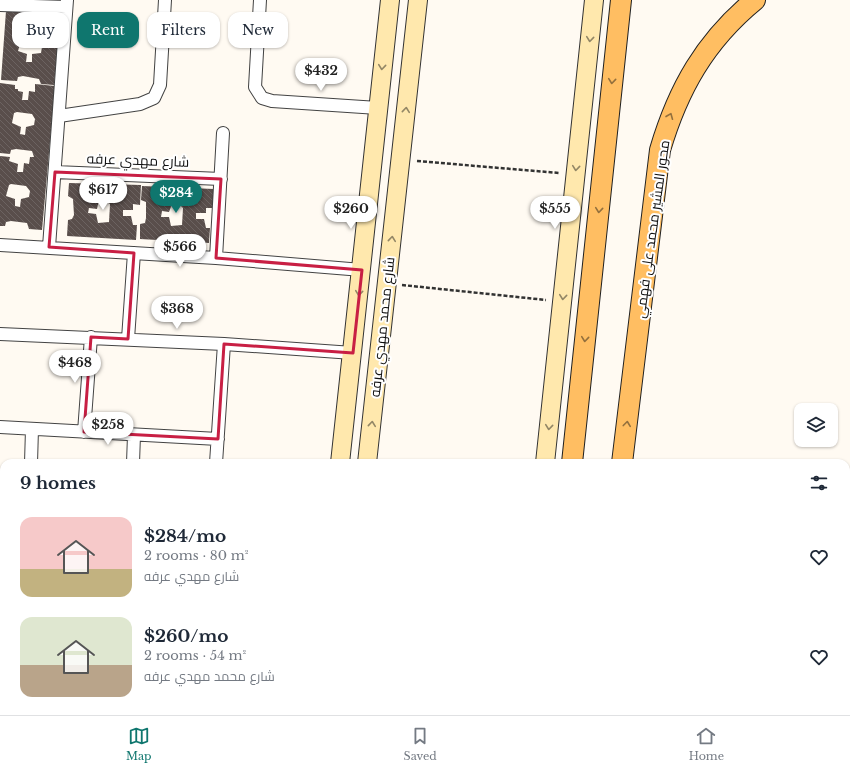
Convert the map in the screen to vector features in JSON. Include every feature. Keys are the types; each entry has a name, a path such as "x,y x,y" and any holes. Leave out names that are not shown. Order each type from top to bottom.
{"main road":[{"path":"572,459 620,0"},
{"name":"محور المشير محمد على فهمي","path":"622,459 660,150 674,107 682,89 698,61 740,12 755,0"}],"street":[{"path":"59,116 140,104 154,98 160,85 165,0"},
{"path":"260,0 255,87 259,95 267,100 378,108"},
{"name":"شارع محمد مهدي عرفه","path":"340,459 390,0"},
{"name":"شارع محمد مهدي عرفه","path":"367,459 418,0"},
{"path":"545,459 594,0"},
{"path":"0,5 67,3 49,247"},
{"path":"216,258 223,133"},
{"name":"شارع مهدي عرفه","path":"55,172 221,178"},
{"path":"0,246 49,247 216,258 362,270"},
{"path":"128,339 134,253"},
{"path":"0,334 224,344 353,353"},
{"path":"84,432 91,337"},
{"path":"216,459 224,344"},
{"path":"0,427 32,430 218,439"},
{"path":"31,459 32,430"},
{"path":"133,459 134,435"}],"path":[{"path":"400,160 576,175"},
{"path":"387,283 562,302"}],"highlighted area":[{"path":"55,172 221,179 216,258 362,270 353,353 224,344 218,439 84,432 91,337 128,339 134,253 49,247"}],"building":[{"path":"6,11 22,12 12,12 12,48 19,48 18,51 27,54 26,62 32,62 32,54 41,53 42,48 58,48 54,85 41,84 39,79 23,76 18,77 17,81 1,80"},
{"path":"0,83 15,85 15,89 23,92 22,100 28,100 29,91 35,92 35,84 55,86 42,230 29,229 27,223 11,221 6,222 5,226 0,226 0,156 10,157 9,161 18,164 17,172 23,172 24,163 29,164 30,157 34,157 32,151 16,149 11,150 10,154 0,153","holes":["14,113 32,114 35,119 34,125 26,127 25,135 20,134 21,127 12,123","9,185 26,186 30,191 29,197 21,199 20,207 15,206 15,199 6,196"]},
{"path":"69,183 141,185 140,205 133,204 133,210 123,210 123,216 131,216 133,225 137,225 136,240 67,236 68,220 72,219 74,215 73,199 68,196","holes":["99,200 106,201 110,204 109,222 98,223 96,214 88,213 89,208 97,209"]},
{"path":"142,186 214,189 213,208 206,208 206,213 196,213 196,219 204,219 206,228 210,228 209,243 140,239 140,224 145,223 146,218 146,202 141,200","holes":["172,204 179,204 183,208 182,225 171,226 169,217 161,217 162,211 169,212"]}]}
